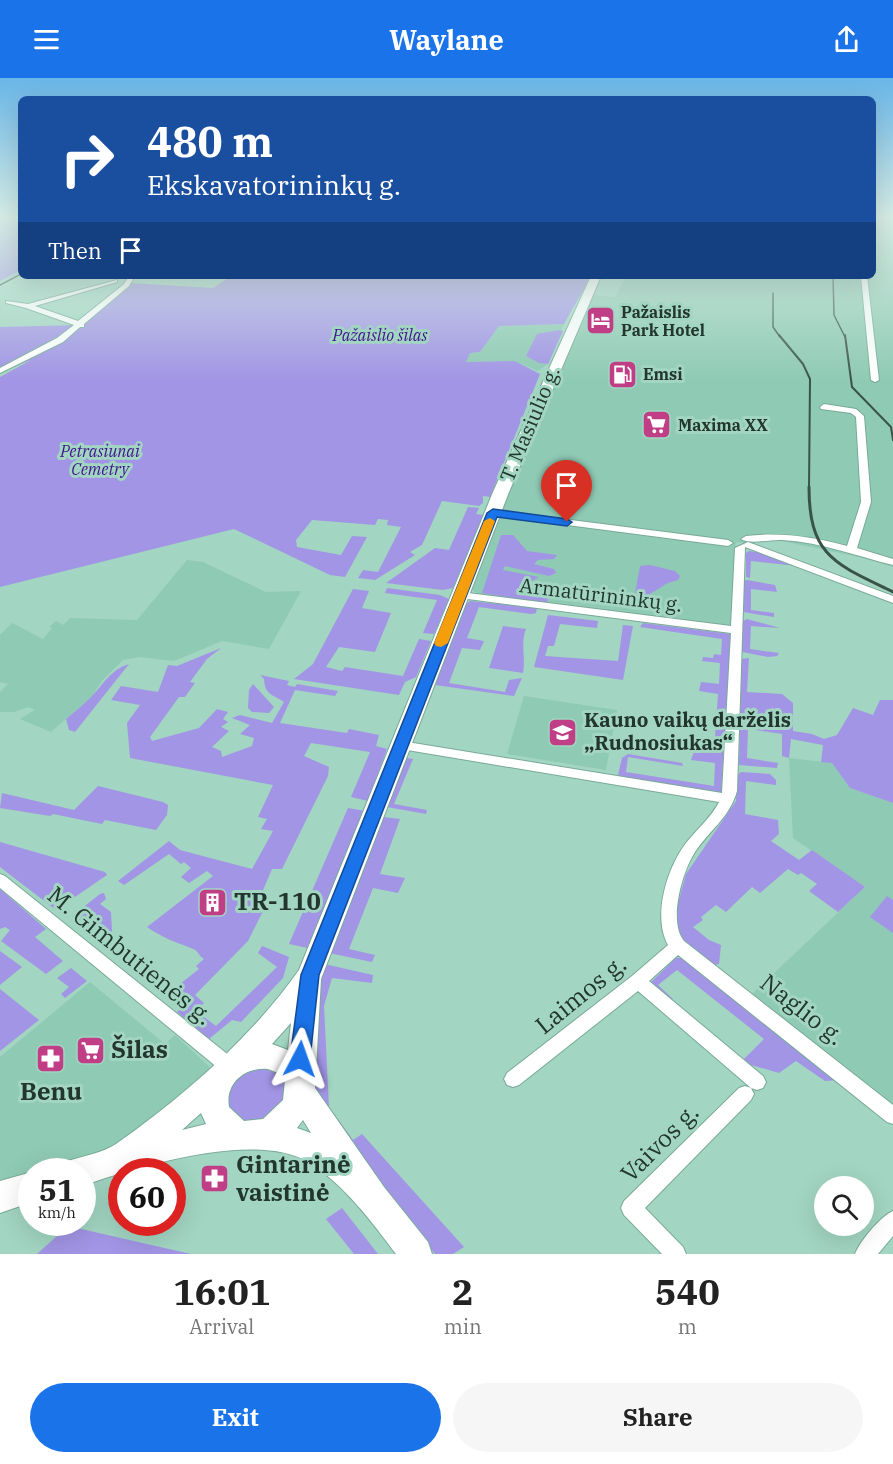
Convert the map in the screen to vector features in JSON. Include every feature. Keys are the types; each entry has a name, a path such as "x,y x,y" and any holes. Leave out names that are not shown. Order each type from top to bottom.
{"main road":[{"name":"T. Masiulio g.","path":"122,1157 166,1125 231,1068 288,1007 310,975 493,513 596,279"},
{"name":"T. Masiulio g.","path":"300,1086 310,975"},
{"path":"372,1198 320,1152 301,1143 250,1135 225,1127 214,1112 213,1093 231,1068 261,1056 281,1060 295,1073 300,1086 372,1198 416,1254"},
{"path":"96,1166 122,1157 214,1137 268,1132 288,1120 299,1101 300,1086"},
{"path":"0,1197 18,1191"}],"street":[{"path":"112,279 126,285"},
{"path":"0,372 60,340 81,325 130,279"},
{"path":"864,279 875,380"},
{"path":"28,306 115,280"},
{"path":"8,302 28,306 81,325"},
{"path":"824,407 853,411 860,416 866,502 851,550"},
{"path":"493,513 741,544 893,600"},
{"path":"741,544 776,537 851,550 893,562"},
{"path":"678,946 668,929 672,896 681,865 728,799 741,544"},
{"name":"Armatūrininkų g.","path":"460,595 737,630"},
{"path":"401,745 728,799"},
{"name":"M. Gimbutienės g.","path":"0,880 231,1068"},
{"name":"Laimos g.","path":"513,1079 638,981 678,946"},
{"name":"Naglio g.","path":"678,946 893,1116"},
{"name":"Vaivos g.","path":"638,981 751,1088 631,1208 676,1254"},
{"path":"865,1254 893,1221"}],"shaded area":[{"path":"876,272 893,272 893,567 859,557 777,540 760,540 752,544 736,542 731,626 480,595 472,590 523,456 540,422 594,295 615,297 624,279 876,279"},
{"path":"564,324 548,364 538,371 515,361 466,362 470,353 480,352 499,326"},
{"path":"187,560 203,562 266,592 301,591 269,649 222,641 174,661 140,657 123,660 102,681 92,696 51,732 20,719 35,710 28,707 14,712 0,712 0,692 8,684 0,682 0,635 12,623 43,639 52,628 49,627 56,621 63,625 70,618 137,620"},
{"name":"Kauno vaikų darželis „Rudnosiukas“","path":"524,696 617,710 606,770 507,754"},
{"path":"789,758 832,763 850,788 893,803 893,1105 752,994 865,887 793,838"},
{"path":"90,982 165,1044 175,1035 214,1071 185,1098 106,1151 82,1158 18,1158 18,1177 0,1182 0,1057"}],"green space":[{"path":"0,272 17,272 0,281"},
{"path":"226,279 589,279 564,324 499,326 480,352 470,353 466,362 515,361 540,374 490,497 483,496 483,503 479,506 442,501 422,545 410,552 415,555 375,580 358,578 363,570 378,572 401,527 387,525 388,520 378,519 375,525 312,520 296,540 297,547 341,555 352,536 367,537 345,577 330,575 234,529 0,587 0,377 31,360 0,372 0,327 81,325 128,283 213,288"},
{"path":"563,331 548,364 539,363 526,356 537,334"},
{"path":"468,507 479,508 476,514 484,515 453,588 443,590 386,583 435,548 449,550"},
{"path":"501,535 513,535 527,551 557,555 554,559 538,560 534,564 554,569 556,573 549,576 505,566 503,570 539,577 523,586 548,598 547,604 482,593"},
{"path":"749,551 764,553 798,566 751,561 750,578 746,577 746,553"},
{"path":"650,565 675,571 680,576 678,580 668,583 638,601 634,599 640,566"},
{"path":"743,581 775,585 777,592 751,589 751,610 774,613 774,617 743,612"},
{"path":"387,588 440,595 449,599 434,634 423,633 437,600 385,593"},
{"path":"353,589 369,591 362,608 391,613 375,652 339,647 326,667 342,671 345,667 403,676 419,639 431,641 416,677 405,682 399,695 294,679 313,664"},
{"path":"470,601 537,608 536,613 531,614 479,607 467,638 484,641 480,650 462,648 449,683 505,692 509,680 522,678 514,696 435,685 466,604"},
{"path":"548,615 598,621 597,628 560,624 554,646 548,646 545,656 618,661 623,625 633,626 623,680 534,667"},
{"path":"747,619 780,628 751,626 750,649 779,653 777,656 768,657 742,652 743,621"},
{"path":"643,623 731,634 721,793 622,778 618,775 622,758 628,754 682,763 683,766 628,757 626,772 714,786 715,763 691,760 695,749 714,752 718,694 699,691 701,682 719,684 720,663 702,661 703,657 713,658 714,654 721,655 722,639 640,627"},
{"path":"503,626 526,629 523,640 523,673 489,668"},
{"path":"221,648 207,659 190,682 195,683 185,697 179,697 150,737 152,741 199,728 217,709 228,712 223,719 228,722 221,727 229,731 212,747 221,751 222,757 252,746 254,738 240,734 250,725 232,718 240,715 272,723 284,702 268,691 260,675 289,681 287,685 295,687 297,684 338,691 335,696 295,690 280,723 347,733 349,729 379,735 376,746 387,749 368,801 351,797 370,752 311,743 304,756 329,767 328,776 282,869 272,869 258,902 264,909 248,941 195,995 204,1003 196,1011 216,1026 277,967 258,953 262,946 289,957 283,978 241,1022 232,1020 209,1039 177,1012 182,1008 166,995 199,969 196,966 204,959 197,951 147,927 213,876 207,871 189,883 181,877 191,868 184,862 181,864 169,854 124,885 118,881 169,841 180,850 252,869 273,831 261,829 267,819 258,817 273,785 130,758 127,723 140,705 111,700 121,686 158,692 168,665 177,666"},
{"path":"749,658 747,692 782,694 793,703 793,731 812,734 824,739 837,735 853,708 873,715 880,700 893,700 893,803 850,788 832,763 821,762 823,745 791,739 789,758 782,756 782,734 748,729 747,758 778,763 777,768 739,765 741,659"},
{"path":"129,664 75,732 69,730 66,719 112,674"},
{"path":"253,684 274,707 269,713 252,712 248,708 249,690"},
{"path":"407,758 413,759 394,804 427,810 426,814 387,807"},
{"path":"741,772 770,774 776,780 776,785 746,781 745,814 778,820 779,834 771,841 799,860 812,850 865,887 838,912 809,891 817,884 801,873 798,875 788,869 760,893 752,887 726,912 716,905 701,917 703,920 693,927 709,940 721,945 719,964 713,965 682,941 674,919 686,874 736,801 737,776"},
{"path":"98,786 163,802 168,805 167,815 156,830 105,820 102,824 53,814 50,816 0,808 2,793 74,810"},
{"path":"348,808 365,811 308,948 289,944"},
{"path":"383,817 400,819 380,874 405,878 398,893 373,888 349,949 375,955 372,962 329,953"},
{"path":"0,842 105,872 107,875 56,910 0,867"},
{"path":"0,889 46,929 35,937 63,961 46,974 1,941 10,930 5,927 0,929"},
{"path":"104,893 106,899 100,904 111,912 112,931 102,940 72,916"},
{"path":"887,896 893,900 893,933 870,917"},
{"path":"0,951 22,967 0,985"},
{"path":"676,958 684,958 839,1080 825,1081 796,1061 779,1073 741,1062 764,1039 677,970 658,985 673,999 670,1003 649,984"},
{"path":"324,964 373,975 372,983 332,978 324,1006 329,1107 353,1140 362,1134 464,1247 453,1254 435,1254 332,1125 316,1091 313,1006"},
{"path":"71,968 87,981 65,998 61,994 69,987 57,978"},
{"path":"0,989 39,1020 0,1051"},
{"path":"267,1068 277,1072 283,1078 288,1096 273,1117 252,1122 238,1119 233,1115 228,1103 232,1083 243,1073"},
{"path":"342,1208 378,1254 354,1254 326,1219"},
{"path":"96,1232 191,1254 37,1254 57,1236 96,1236"}],"railway":[{"path":"0,285 18,276"},
{"path":"833,279 834,315 845,337"},
{"path":"773,293 773,327 780,337"},
{"path":"779,335 803,364 810,379 809,487"},
{"path":"845,335 852,387 891,427 893,440"},
{"path":"809,487 814,529 821,544 841,565 893,592"}],"slow traffic":[{"path":"441,643 490,521"}],"place":[{"name":"Pažaislis Park Hotel","path":"600,321"},
{"name":"Emsi","path":"622,374"},
{"name":"Maxima XX","path":"657,425"},
{"name":"Kauno vaikų darželis „Rudnosiukas“","path":"563,732"},
{"name":"TR-110","path":"213,902"},
{"name":"Šilas","path":"90,1050"},
{"name":"Benu","path":"51,1059"},
{"name":"Gintarinė vaistinė","path":"215,1179"}],"route":[{"path":"300,1059 310,975 493,513 567,522"}],"park label":[{"name":"Pažaislio šilas","path":"380,335"},
{"name":"Petrasiunai Cemetry","path":"100,460"}]}
